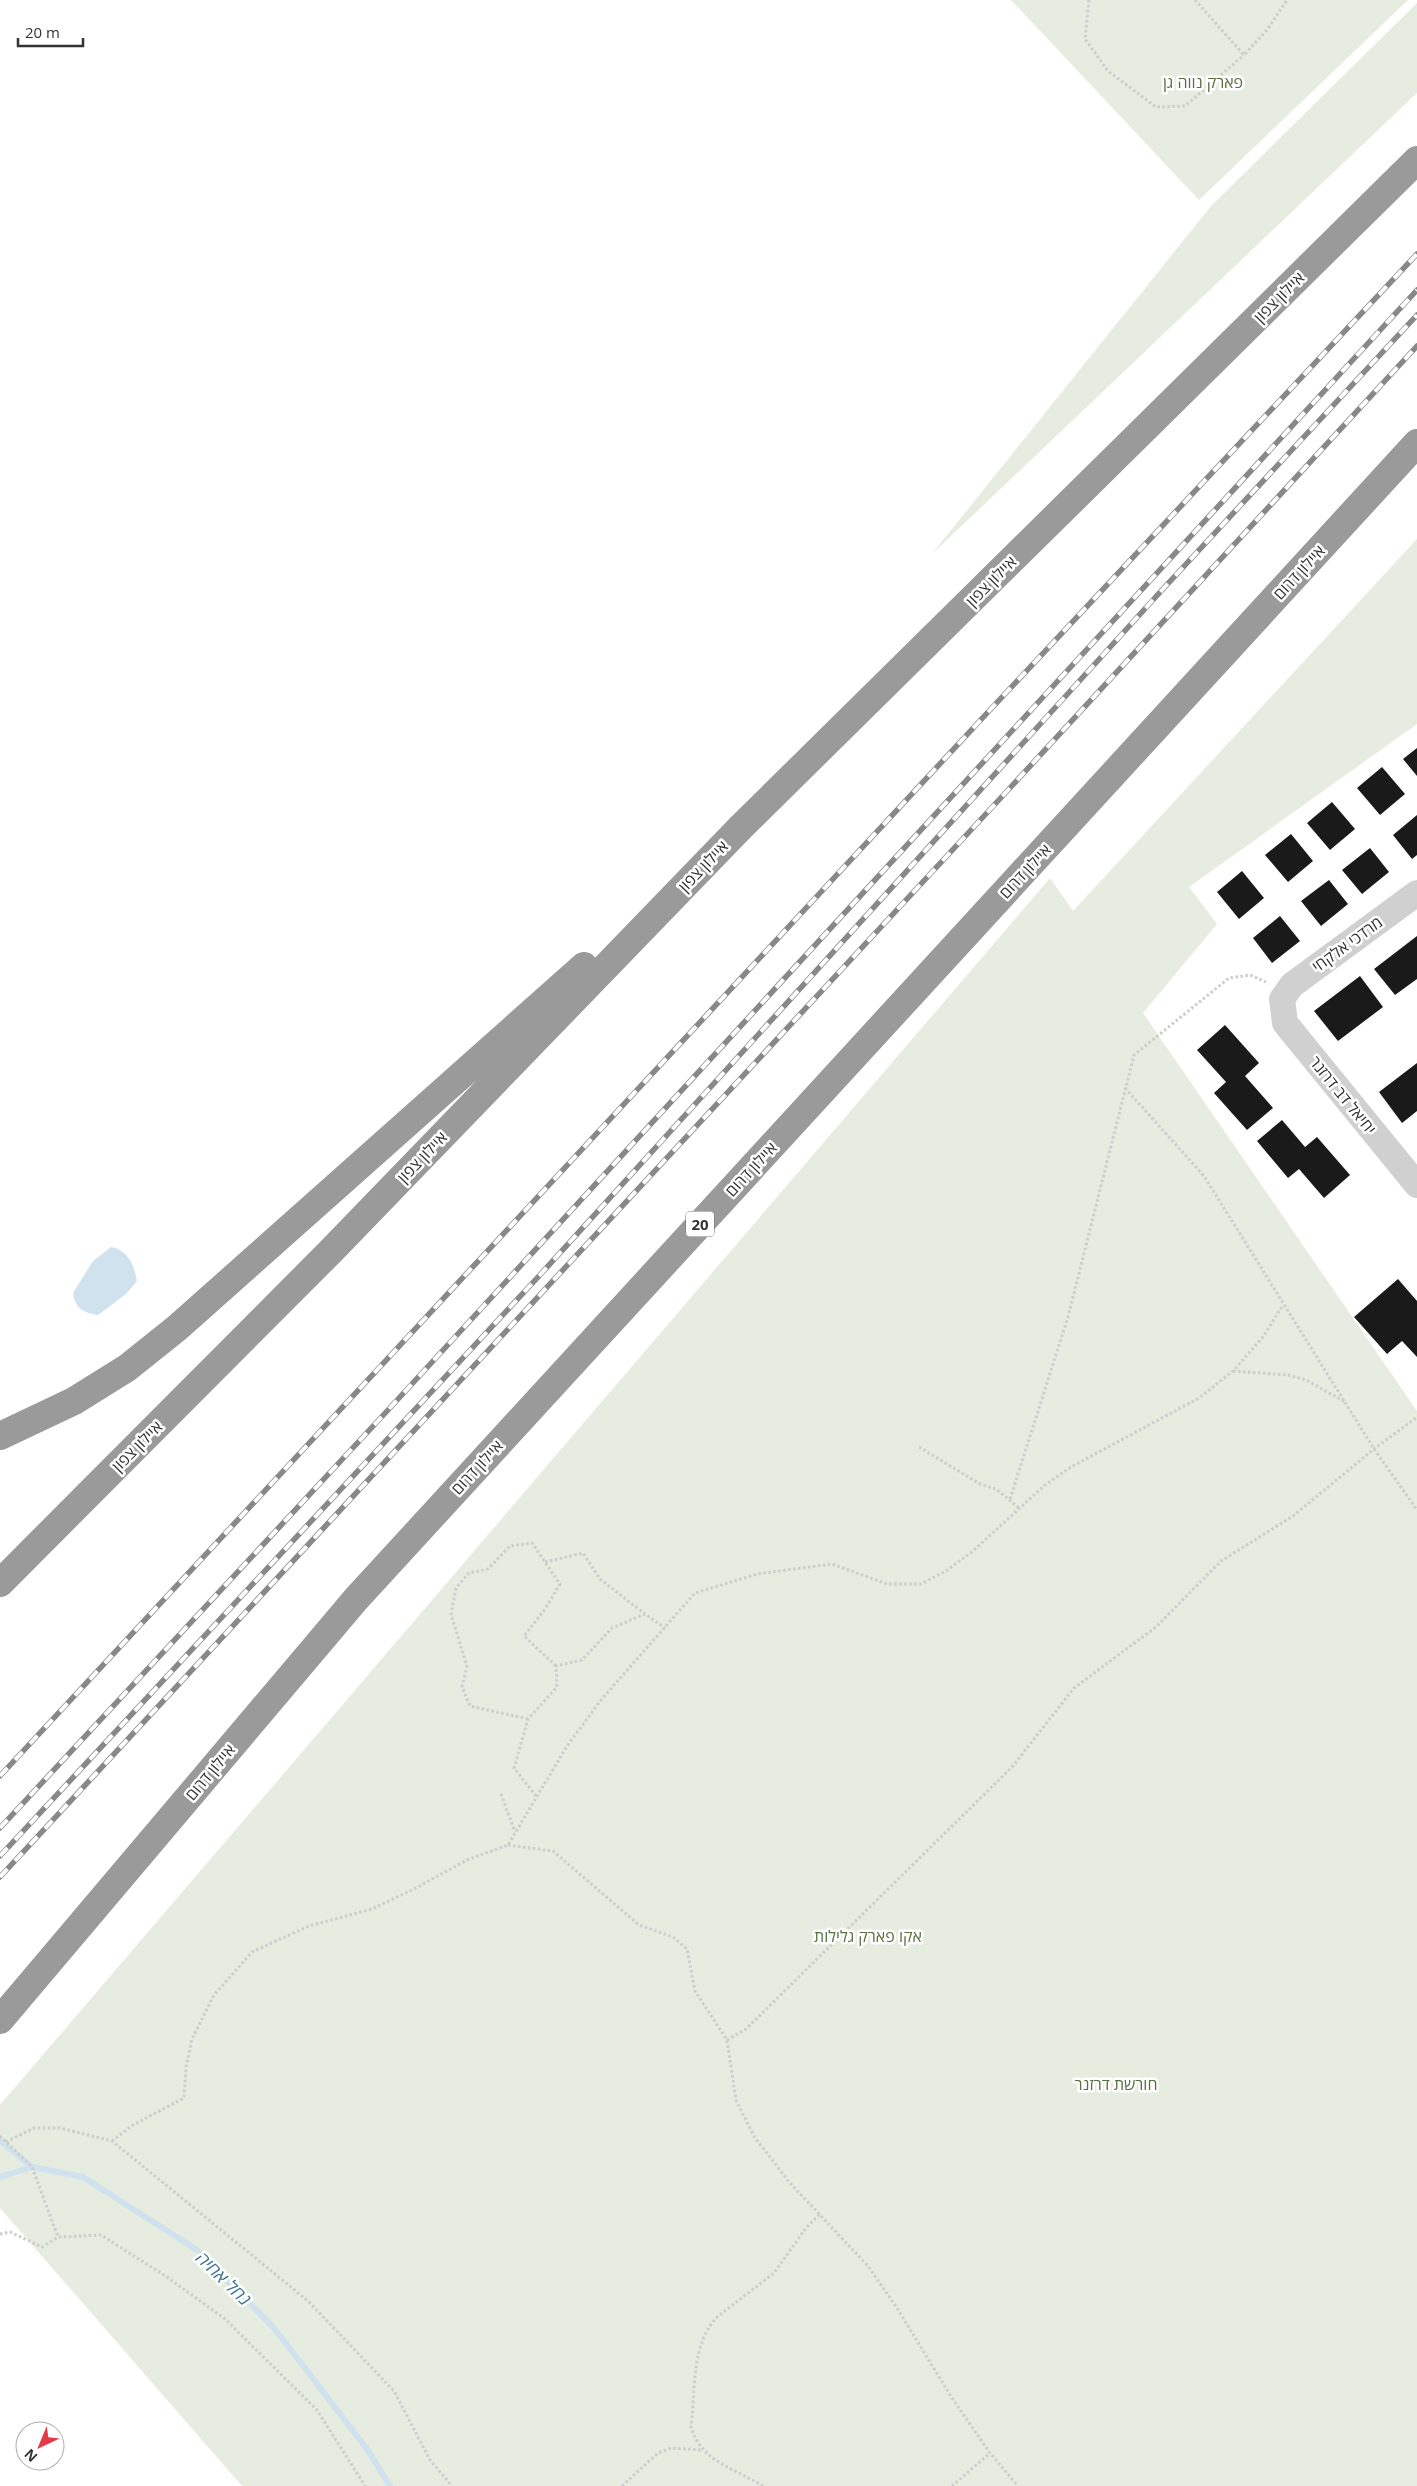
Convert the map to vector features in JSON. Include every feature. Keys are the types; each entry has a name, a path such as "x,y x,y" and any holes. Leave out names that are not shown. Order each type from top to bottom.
{"highway":[{"name":"איילון צפון","path":"0,1583 331,1251 740,828 1417,160"},
{"name":"איילון דרום","path":"0,2020 356,1599 1417,443"},
{"path":"0,1436 74,1401 127,1368 177,1328 740,828"}],"street":[{"name":"מרדכי אלקחי","path":"1282,999 1292,985 1417,893"},
{"name":"יחיאל דב דרזנר","path":"1282,999 1285,1024 1348,1100 1412,1169"}],"path":[{"path":"1089,0 1085,39 1108,71 1156,107 1185,106 1244,55 1267,30 1287,0"},
{"path":"1195,0 1244,55"},
{"path":"1010,1499 1068,1317 1134,1055 1230,978 1250,975 1268,983 1282,999"},
{"path":"1125,1088 1204,1176 1374,1449 1417,1510"},
{"path":"508,1845 567,1746 601,1700 695,1593 757,1574 832,1564 887,1584 921,1584 946,1572 974,1551 1045,1485 1071,1466 1199,1398 1233,1372 1263,1337 1283,1305"},
{"path":"1233,1372 1288,1375 1306,1380 1346,1403"},
{"path":"727,2040 746,2029 1012,1767 1074,1688 1156,1627 1221,1561 1293,1516 1374,1449 1417,1418"},
{"path":"919,1446 1010,1499 1019,1508"},
{"path":"528,1719 470,1706 462,1687 467,1667 451,1614 456,1588 469,1573 488,1569 510,1546 532,1543 560,1584 545,1609 524,1636 556,1666 557,1688 528,1719 514,1768 536,1796"},
{"path":"545,1562 583,1553 600,1579 665,1628"},
{"path":"556,1666 582,1660 612,1628 645,1614"},
{"path":"501,1794 515,1832"},
{"path":"112,2141 133,2125 184,2098 186,2067 192,2039 214,1995 252,1952 309,1926 372,1910 467,1860 508,1845 553,1851 639,1925 673,1937 687,1949 695,1991 727,2040 736,2100 755,2138 784,2176 851,2246 876,2278 934,2371 990,2453 1018,2486"},
{"path":"6,2142 34,2128 60,2128 112,2141 308,2301 394,2391 430,2460 452,2486"},
{"path":"0,2136 32,2167 58,2237"},
{"path":"763,2486 731,2470 702,2450 694,2438 691,2427 695,2400 695,2370 698,2350 706,2331 726,2309 774,2272 806,2228 820,2214"},
{"path":"0,2234 10,2232 42,2247 58,2237 101,2235 167,2277 225,2319 318,2410 365,2486"},
{"path":"622,2486 658,2454 671,2448 702,2450"},
{"path":"952,2486 990,2453"}],"green space":[{"name":"פארק נווה גן","path":"1011,0 1408,0 1199,200"},
{"path":"1417,3 1417,93 932,554 1211,206"},
{"name":"אקו פארק גלילות","path":"1417,539 1417,724 1189,887 1217,924 1143,1013 1417,1411 1417,2486 242,2486 0,2208 0,2105 1050,878 1073,911"}],"water":[{"path":"111,1247 122,1251 126,1255 134,1269 137,1281 126,1294 98,1315 88,1313 78,1306 73,1293 93,1261"}],"building":[{"path":"1417,748 1417,776 1403,759"},
{"path":"1382,767 1405,794 1380,815 1357,788"},
{"path":"1332,802 1355,829 1330,850 1307,823"},
{"path":"1417,815 1417,855 1412,859 1393,835"},
{"path":"1291,834 1313,861 1288,882 1265,855"},
{"path":"1370,848 1389,872 1362,894 1342,870"},
{"path":"1242,871 1264,898 1239,919 1217,892"},
{"path":"1329,880 1348,904 1321,926 1301,901"},
{"path":"1280,916 1300,941 1272,963 1253,938"},
{"path":"1417,936 1417,979 1395,995 1374,969"},
{"path":"1360,976 1383,1007 1338,1041 1314,1011"},
{"path":"1225,1025 1259,1063 1245,1076 1273,1108 1247,1130 1214,1093 1226,1082 1197,1050"},
{"path":"1417,1063 1417,1111 1402,1123 1379,1092"},
{"path":"1282,1120 1305,1147 1317,1137 1350,1175 1324,1198 1299,1169 1288,1178 1257,1141"},
{"path":"1398,1279 1417,1301 1417,1357 1402,1341 1387,1354 1354,1317"}],"waterway":[{"name":"נחל אחיה","path":"0,2140 32,2167 83,2177 197,2250 274,2328 367,2449 390,2486"},
{"path":"0,2177 32,2167"}],"railway":[{"path":"0,1776 989,711 1417,254"},
{"path":"0,1828 388,1410 1417,290"},
{"path":"0,1856 539,1276 1162,590 1417,315"},
{"path":"0,1877 1417,346"}],"park label":[{"name":"חורשת דרזנר","path":"1116,2084"}]}
